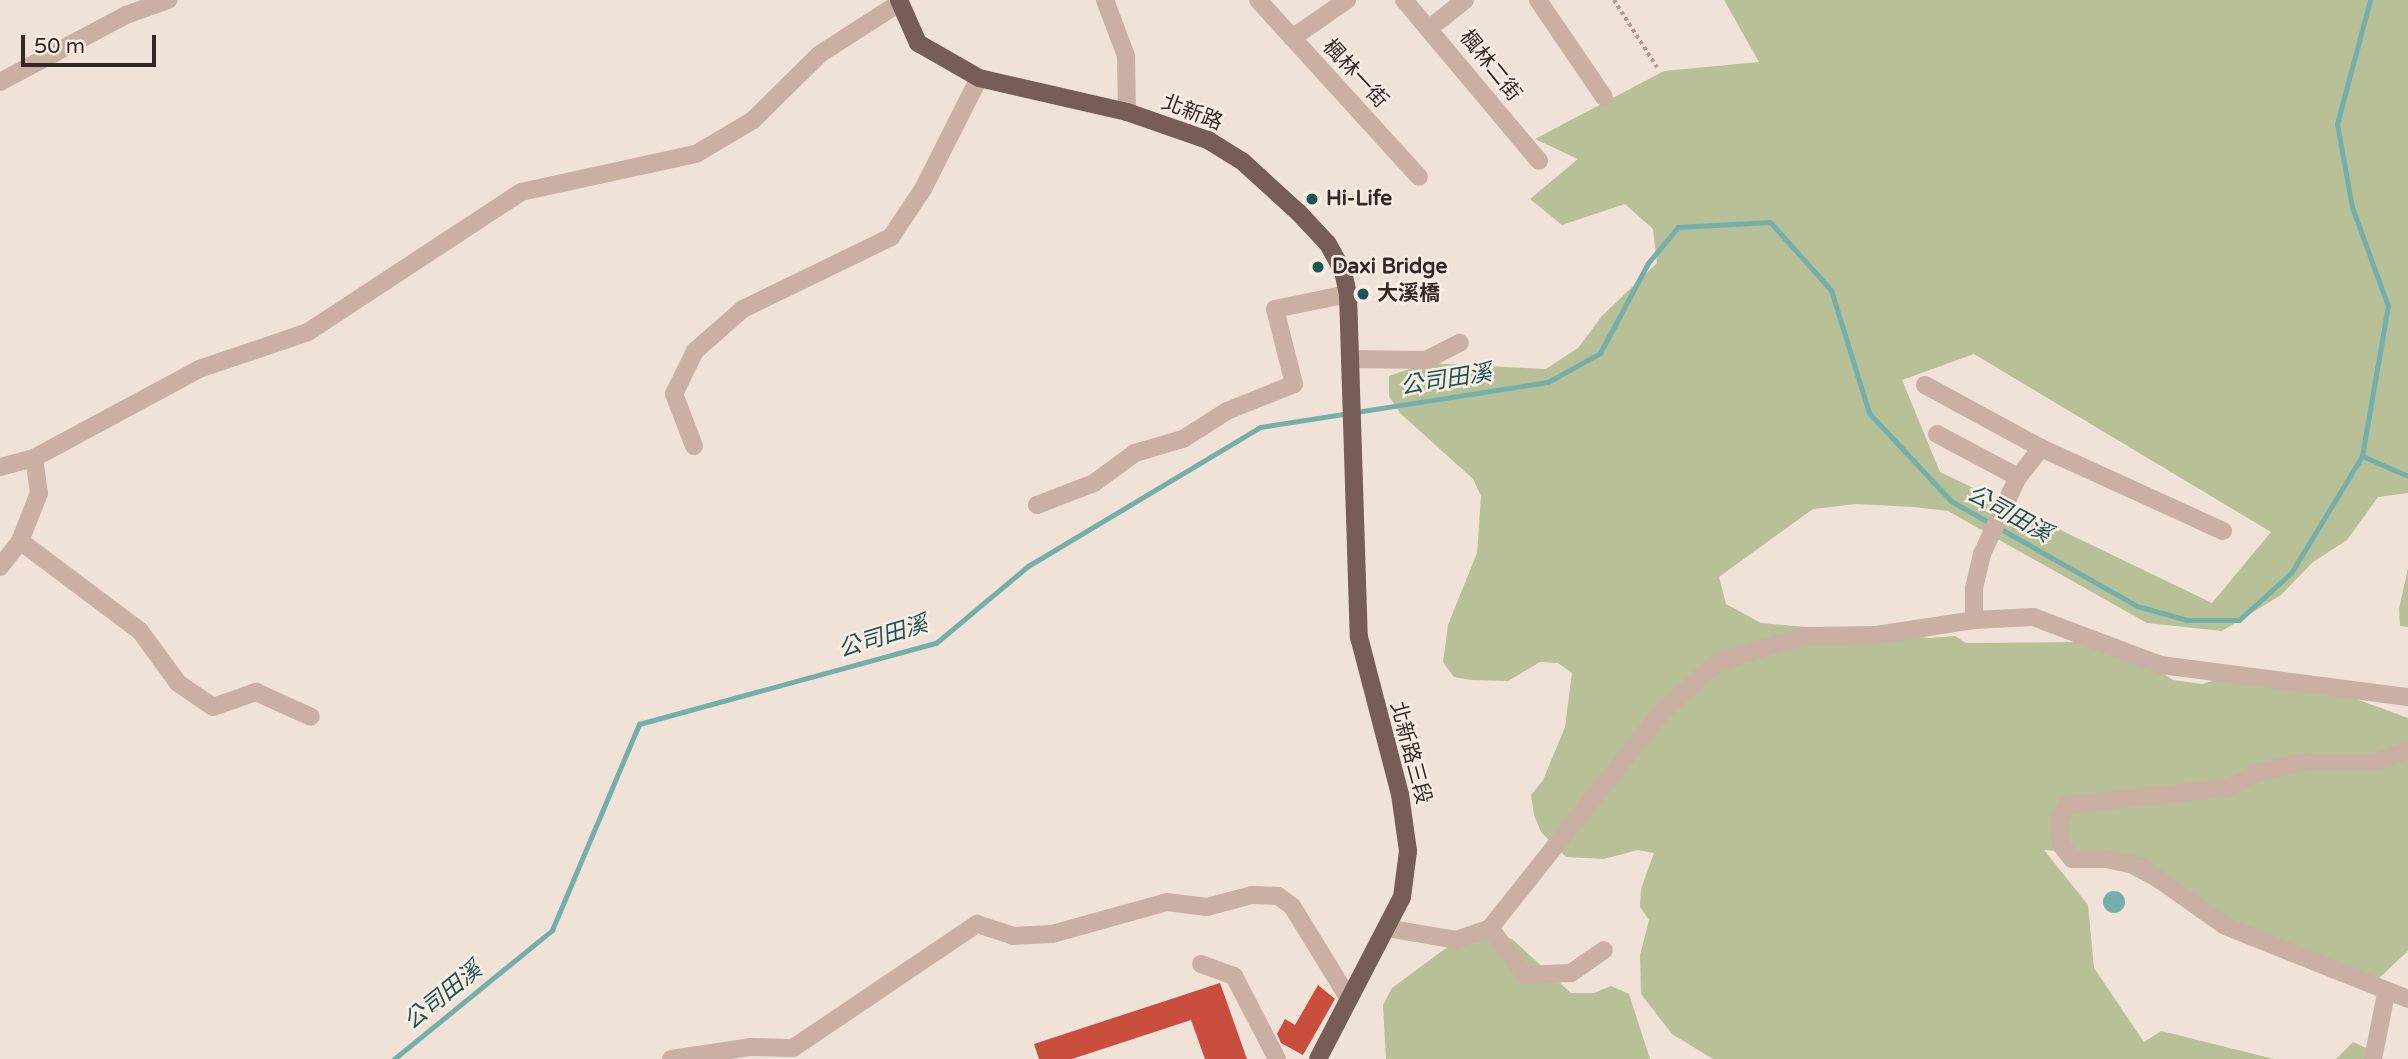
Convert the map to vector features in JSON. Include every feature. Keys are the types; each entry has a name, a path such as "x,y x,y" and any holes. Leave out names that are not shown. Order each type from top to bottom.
{"main road":[{"name":"北新路","path":"899,2 918,43 979,78 1127,112 1208,140 1242,161 1328,244 1343,271 1348,294 1353,438"},
{"name":"北新路三段","path":"1318,1059 1402,897 1408,851 1400,794 1359,637 1353,438"}],"street":[{"path":"0,82 125,15 168,0"},
{"path":"1105,0 1126,56 1127,112"},
{"name":"楓林一街","path":"1258,0 1419,177"},
{"path":"1292,38 1347,0"},
{"name":"楓林二街","path":"1404,0 1539,161"},
{"path":"1430,28 1465,0"},
{"path":"1538,0 1604,97"},
{"path":"0,467 34,458 199,369 308,332 520,192 696,154 753,120 820,54 899,2"},
{"path":"694,446 674,394 695,351 743,309 891,237 923,189 979,78"},
{"path":"1037,505 1094,483 1135,453 1183,439 1227,411 1294,384 1275,309 1348,294"},
{"path":"1350,359 1426,360 1460,343"},
{"path":"1925,385 2041,448 2223,531"},
{"path":"1937,434 2018,477"},
{"path":"1974,620 1974,589 1982,554 2018,477 2041,448"},
{"path":"0,567 20,541 39,493 34,458"},
{"path":"20,541 140,631 178,683 213,707 256,692 311,717"},
{"path":"1386,928 1457,940 1490,928 1660,715 1717,662 1805,636 1876,635 1974,620 2033,617 2161,665 2408,697"},
{"path":"2408,750 2377,762 2301,762 2257,773 2227,788 2067,805 2059,820 2061,845 2072,859 2106,859 2140,866 2225,926 2386,993 2408,999"},
{"path":"671,1059 750,1046 793,1048 977,924 1013,936 1052,934 1167,902 1207,908 1252,895 1278,896 1292,906 1349,999"},
{"path":"1490,928 1525,975 1571,973 1604,950"},
{"path":"1201,964 1234,976 1277,1059"},
{"path":"2373,1059 2386,993"}],"path":[{"path":"1614,0 1657,67"}],"green space":[{"path":"1724,0 2408,0 2408,493 2378,497 2347,540 2313,562 2281,595 2222,631 2147,623 1948,511 1914,507 1856,504 1813,509 1719,577 1726,604 1761,623 1930,638 1955,636 1966,643 2078,642 2138,658 2173,680 2202,684 2235,674 2337,692 2408,718 2408,951 2379,978 2369,980 2245,936 2125,871 2072,852 2044,850 2088,905 2094,968 2144,1042 2161,1031 2274,1059 1713,1059 1672,1034 1641,994 1640,955 1649,920 1640,907 1641,889 1654,853 1638,850 1604,859 1566,857 1541,832 1534,815 1531,795 1543,780 1565,727 1572,673 1558,663 1540,662 1508,681 1471,680 1454,677 1443,662 1448,625 1477,553 1481,496 1473,479 1400,413 1389,396 1389,376 1427,363 1546,369 1578,348 1602,316 1657,263 1653,229 1625,204 1562,225 1530,199 1578,159 1535,139 1664,71 1759,62","holes":["1974,354 2271,532 2212,603 1940,472 1902,380"]},
{"path":"2408,568 2408,627 2400,626 2399,609"},
{"path":"1492,935 1512,939 1571,993 1594,993 1611,986 1629,994 1650,1059 1386,1059 1383,1005 1392,988 1453,943"},
{"path":"2353,1042 2368,1049 2367,1059 2336,1059"}],"water":[{"path":"2110,891 2118,891 2125,898 2125,906 2118,913 2110,913 2103,906 2103,898"}],"building":[{"path":"1220,983 1247,1059 1205,1059 1191,1020 1072,1059 1039,1059 1034,1044"},
{"path":"1318,985 1335,999 1303,1055 1281,1043 1277,1034 1285,1019 1295,1025"}],"waterway":[{"path":"2362,456 2388,306 2352,207 2337,124 2370,0"},
{"name":"公司田溪","path":"394,1059 552,930 639,724 936,643 1028,566 1260,427 1548,382 1600,353 1648,263 1678,227 1770,222 1831,290 1869,413 1951,501 2137,606 2187,620 2239,620 2291,573 2362,456 2408,476"}],"place":[{"name":"Hi-Life","path":"1312,199"},
{"name":"Daxi Bridge","path":"1318,267"},
{"name":"大溪橋","path":"1363,294"}]}
